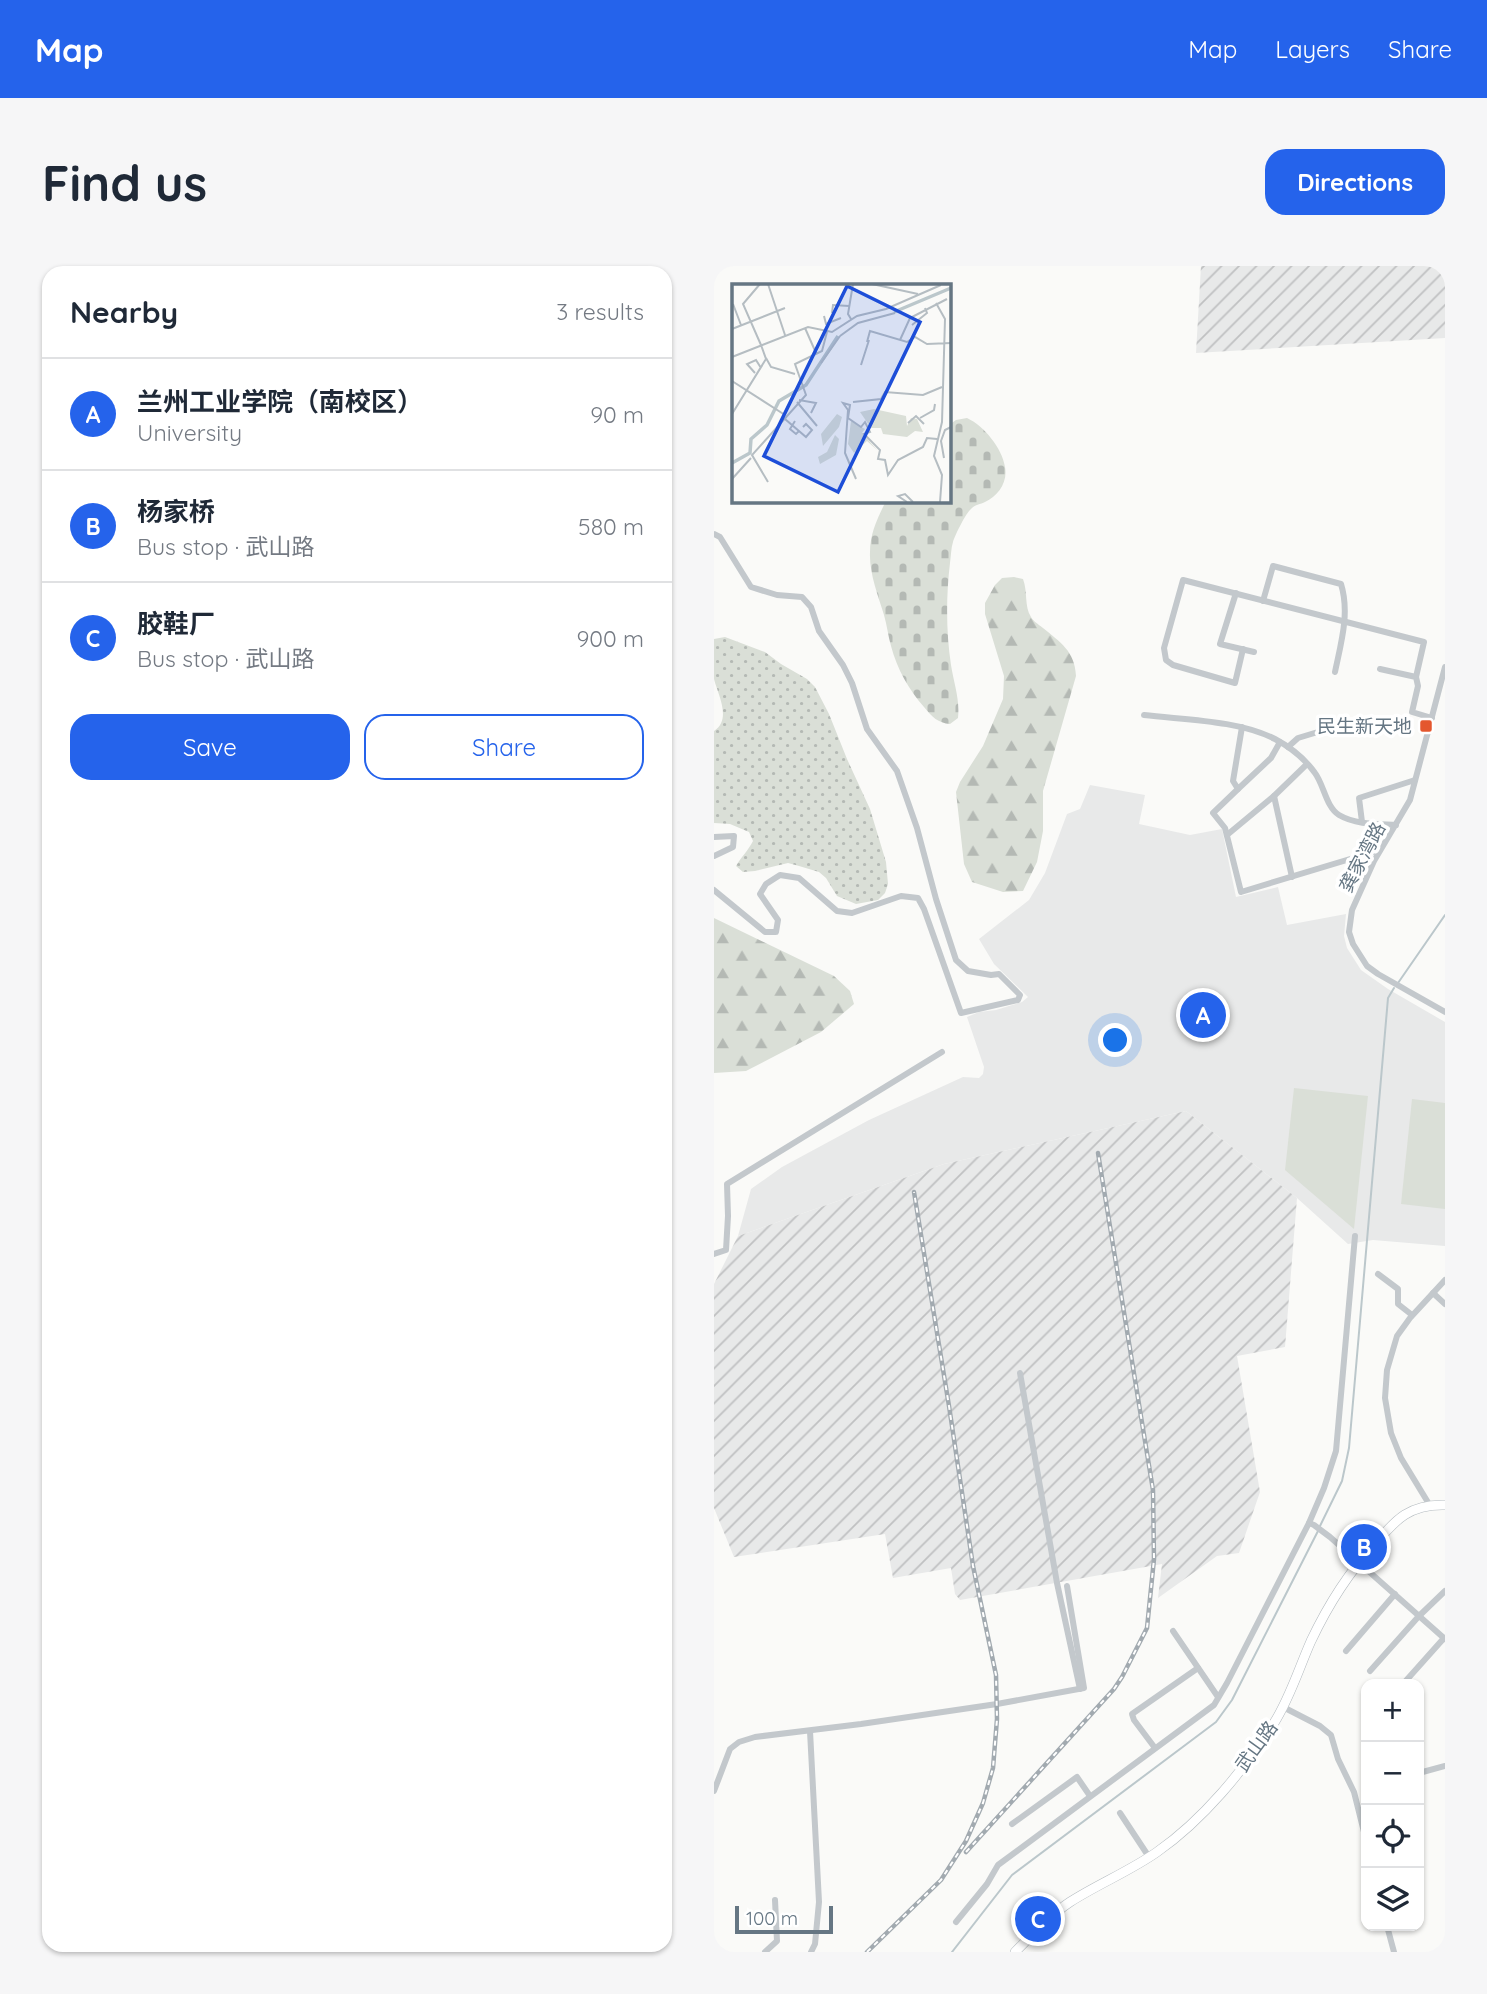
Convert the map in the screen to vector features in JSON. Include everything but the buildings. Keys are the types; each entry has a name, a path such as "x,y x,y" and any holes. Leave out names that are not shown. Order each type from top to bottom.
{"main road":[{"path":"1429,1504 1445,1505"},
{"name":"武山路","path":"1016,1952 1044,1922 1070,1902 1149,1857 1180,1836 1198,1819 1251,1757 1283,1707 1326,1610 1349,1574 1390,1527 1409,1511 1429,1504"}],"street":[{"path":"714,534 720,537 751,587 776,595 802,597 811,607 819,631 852,683 867,729 897,771 917,828 956,960 968,971 999,974 1020,995 1018,1000 961,1013 918,898 901,895 852,913 837,911 799,878 780,874 766,884 760,894 778,920 776,932 765,932 714,891"},
{"path":"1263,601 1273,566 1341,584 1345,595 1345,622 1335,671"},
{"path":"1244,649 1234,683 1173,665 1166,660 1164,653 1183,580 1424,642 1412,712 1432,718"},
{"path":"1236,593 1220,644 1254,652"},
{"path":"1380,669 1416,677"},
{"name":"龚家湾路","path":"1444,672 1410,800 1380,850 1352,910 1349,932 1367,966 1445,1012"},
{"path":"1144,715 1247,727 1296,752 1316,774 1337,814 1362,822 1396,825"},
{"path":"1238,789 1233,781 1242,727"},
{"path":"1288,747 1298,737 1331,727"},
{"path":"1280,742 1271,758 1213,813 1225,828 1241,892 1380,850"},
{"path":"1227,835 1307,764"},
{"path":"1362,822 1359,798 1415,780"},
{"path":"1274,796 1292,877"},
{"path":"714,837 734,836 733,846 714,856"},
{"path":"714,1254 726,1250 727,1184 942,1052"},
{"path":"956,1922 987,1884 998,1865 1214,1705 1312,1524 1336,1451 1355,1237"},
{"path":"1378,1274 1398,1289 1398,1304 1412,1315"},
{"path":"1429,1504 1401,1458 1391,1433 1385,1398 1387,1370 1397,1336 1412,1315 1445,1280"},
{"path":"1433,1293 1445,1304"},
{"path":"1020,1373 1057,1583 1080,1689"},
{"path":"1312,1524 1359,1562 1444,1639 1408,1679"},
{"path":"714,1791 727,1755 734,1745 755,1737 997,1704 1084,1688 1067,1586"},
{"path":"1370,1671 1445,1591"},
{"path":"1346,1651 1395,1594"},
{"path":"1173,1631 1218,1697"},
{"path":"1155,1748 1132,1714 1198,1668"},
{"path":"1283,1707 1320,1726 1331,1735 1333,1747 1349,1780 1361,1820"},
{"path":"810,1731 819,1902 815,1944 811,1952"},
{"path":"1424,1772 1445,1766"},
{"path":"1012,1824 1077,1777 1090,1796"},
{"path":"1357,1804 1361,1803"},
{"path":"1120,1812 1149,1857"},
{"path":"765,1952 777,1941 775,1900"},
{"path":"1389,1931 1394,1952"}],"shaded area":[{"path":"1201,266 1445,266 1445,338 1196,353"},
{"path":"1090,785 1145,795 1139,824 1190,835 1222,829 1236,897 1278,887 1287,925 1346,914 1344,936 1347,948 1361,970 1445,1022 1445,1246 1373,1240 1348,1244 1297,1198 1186,1111 944,1164 738,1236 751,1189 782,1167 869,1120 963,1077 979,1078 983,1074 984,1067 967,1017 1022,1002 1028,997 994,964 979,939 1029,900 1045,873 1067,814 1080,809"},
{"path":"1186,1111 1297,1198 1285,1347 1237,1356 1260,1492 1239,1553 1217,1556 1158,1598 1162,1564 960,1600 955,1594 951,1568 893,1578 885,1534 734,1557 714,1508 714,1284 738,1236 944,1164"}],"green space":[{"path":"967,418 980,426 996,445 1006,473 998,492 969,511 952,544 947,627 958,718 950,724 939,721 930,714 913,694 900,671 872,576 870,545 886,502 950,502 950,424"},
{"path":"1002,578 1023,579 1032,618 1070,654 1076,676 1043,791 1043,831 1037,862 1023,891 1003,892 972,882 964,864 956,792 983,746 1003,699 1004,676 985,614 985,603"},
{"path":"725,637 765,652 815,687 870,809 886,862 888,884 885,893 878,900 856,904 837,896 819,872 788,863 743,872 736,866 753,841 749,832 730,824 714,823 714,731 722,720 723,713 714,679 714,639"},
{"path":"714,918 834,976 850,991 854,1004 821,1032 746,1071 714,1073"},
{"path":"1294,1088 1368,1096 1354,1229 1285,1170"},
{"path":"1412,1099 1445,1103 1445,1209 1401,1204"}],"waterway":[{"path":"1398,983 1445,915"},
{"path":"1320,1526 1342,1481 1349,1448 1388,998 1394,988"},
{"path":"952,1952 1012,1875 1216,1722 1232,1700 1318,1531"}],"railway":[{"path":"966,1852 1114,1689 1147,1628 1154,1559 1153,1490 1098,1153"},
{"path":"867,1952 941,1880 966,1841 983,1803 993,1768 997,1719 996,1675 973,1566 914,1192"}],"place":[{"name":"民生新天地","path":"1426,726"},
{"name":"兰州工业学院（南校区）","path":"1203,1015"},
{"name":"杨家桥","path":"1364,1547"},
{"name":"胶鞋厂","path":"1038,1919"}]}
